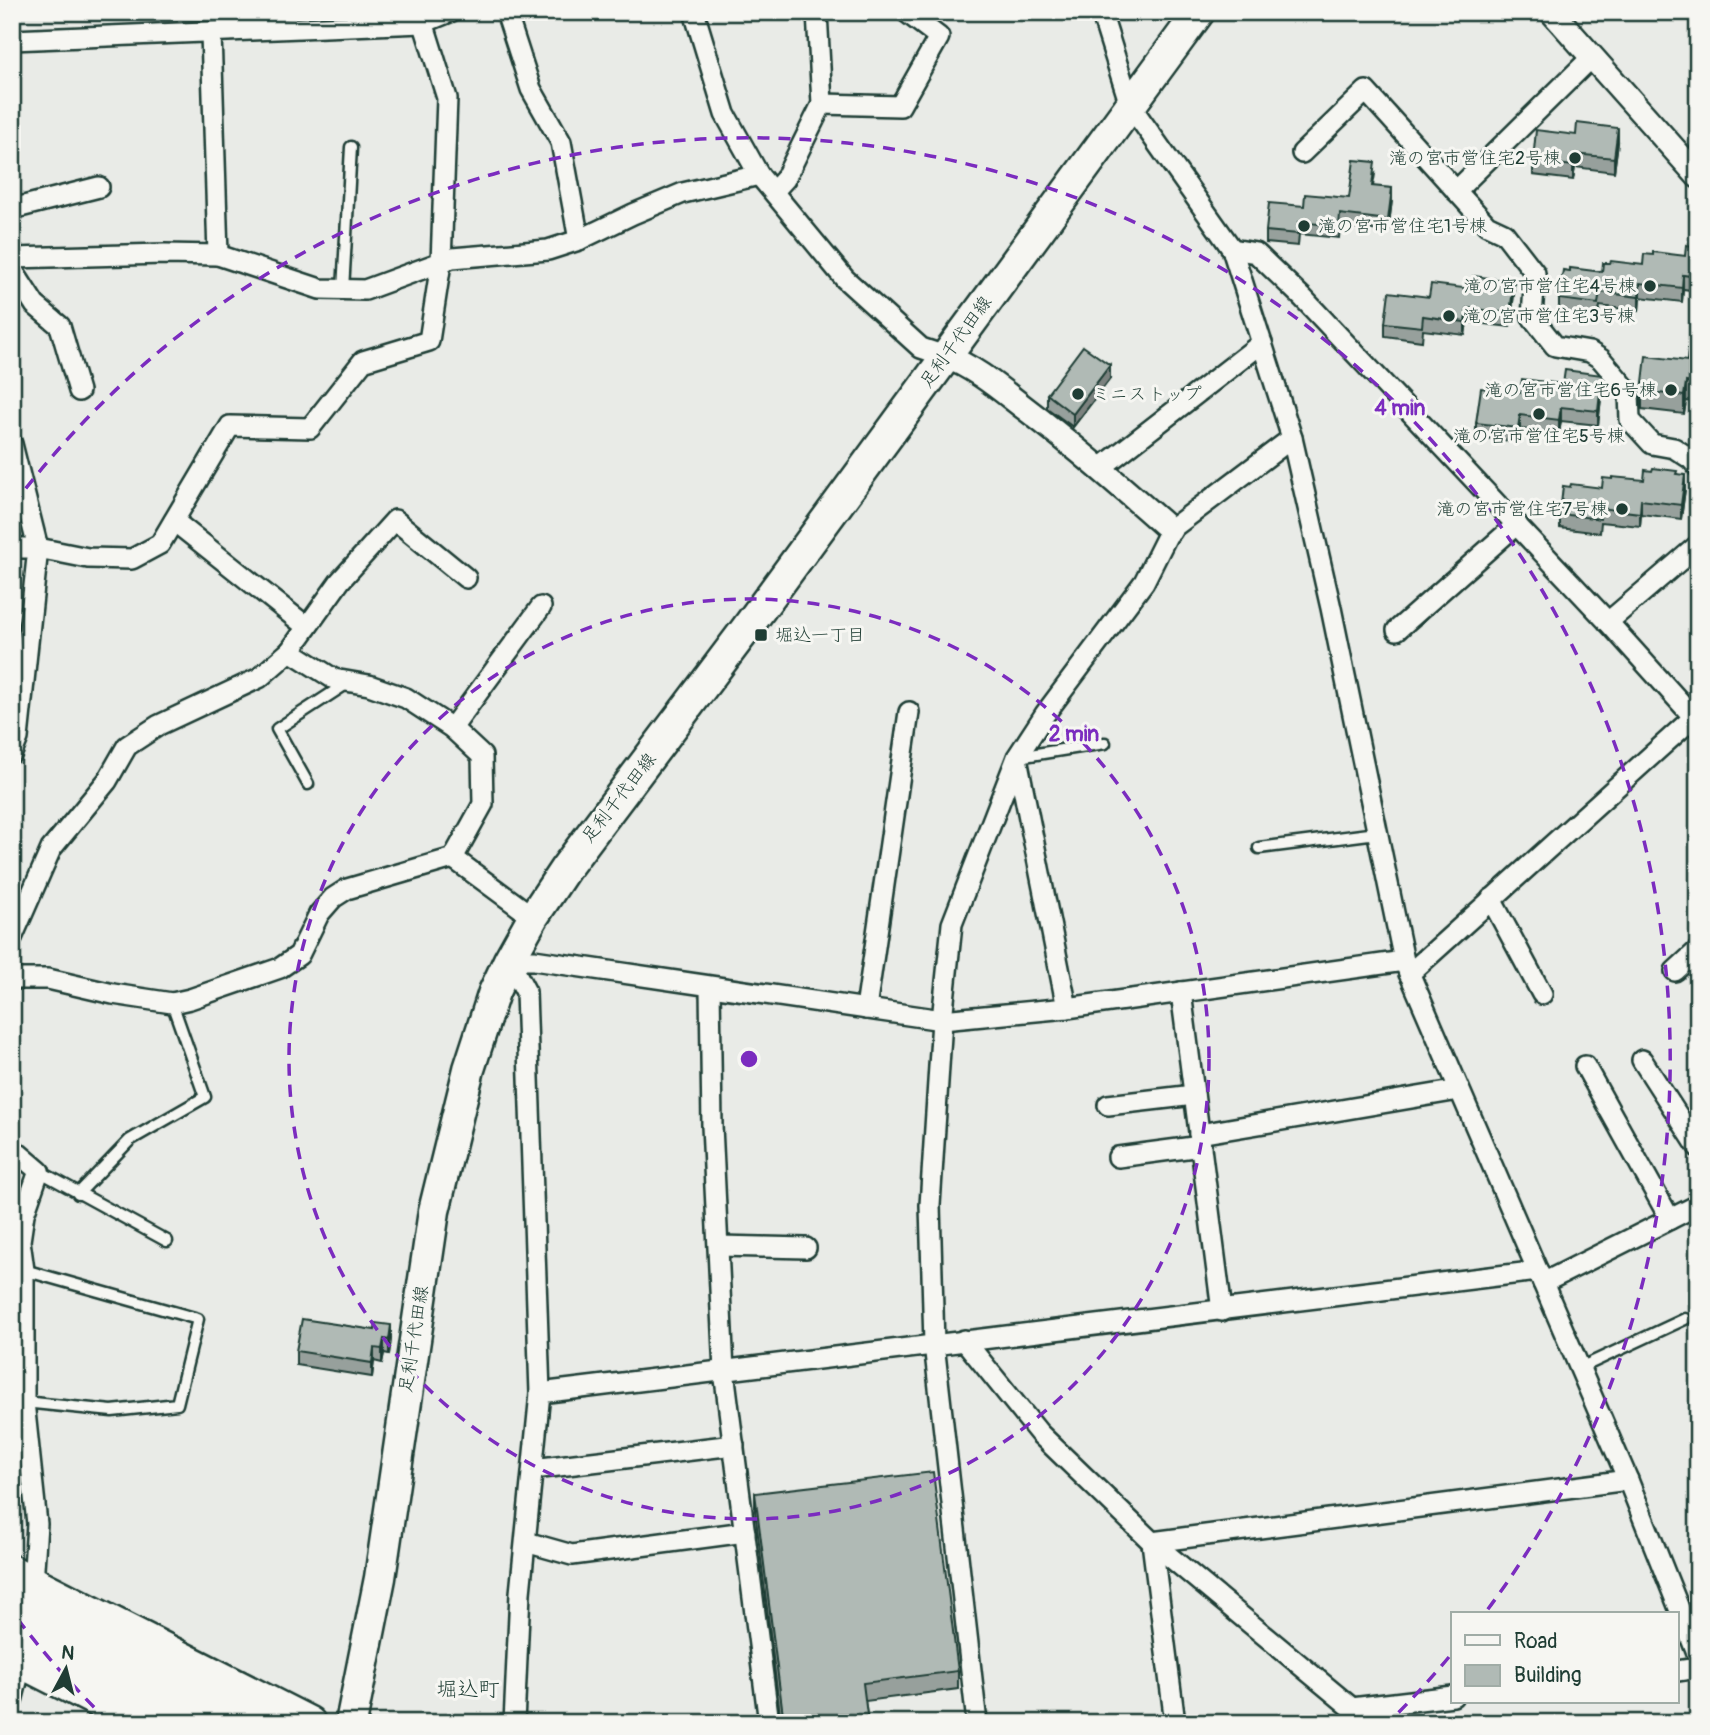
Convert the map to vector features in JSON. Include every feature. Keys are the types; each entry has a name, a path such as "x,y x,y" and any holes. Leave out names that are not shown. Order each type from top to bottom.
{"highway":[{"path":"19,1584 259,1723"},
{"path":"19,1584 309,1723"},
{"path":"12,1630 194,1723"},
{"path":"17,1659 142,1723"}],"main road":[{"name":"足利千代田線","path":"351,1723 380,1578 434,1210 468,1069 494,992 509,960 565,869 746,629 1199,12"}],"street":[{"path":"12,40 211,33 297,20 422,17 450,12"},
{"path":"506,12 531,89 561,142 579,240"},
{"path":"694,12 725,114 759,175 845,279 922,348 969,366 1102,467 1170,530"},
{"path":"774,191 785,178 822,104 817,12"},
{"path":"822,104 900,106 939,37 906,12"},
{"path":"1101,12 1130,106 1232,248 1292,438 1407,968 1628,1480 1698,1656"},
{"path":"1552,12 1698,176"},
{"path":"12,548 38,548 88,558 132,559 160,544 230,426 310,428 363,361 429,341 441,263 447,98 422,17"},
{"path":"211,33 218,255"},
{"path":"1456,191 1592,57"},
{"path":"1302,153 1366,91 1487,225 1504,233 1535,273 1532,317 1555,346 1590,352 1601,359 1629,391 1630,420 1652,444 1674,448 1698,467"},
{"path":"12,258 218,255 320,289 365,290 452,258 548,250 579,240 683,193 759,175"},
{"path":"12,209 99,187"},
{"path":"514,1723 520,1593 540,1393 526,992 509,960 534,960 942,1020 1407,968 1491,899 1696,720 1344,340 1256,253 1232,248"},
{"path":"12,269 35,304 60,326 79,391"},
{"path":"1102,467 1262,343"},
{"path":"977,1723 934,1344 930,1205 942,1020 952,924 1017,757 1045,714 1144,582 1170,530 1292,438"},
{"path":"12,444 38,548 26,678 18,738 12,753"},
{"path":"12,938 51,849 107,781 127,746 159,725 258,678 290,651 340,581 395,520 466,578"},
{"path":"174,521 307,627"},
{"path":"1396,630 1517,524"},
{"path":"1608,622 1698,545"},
{"path":"452,728 541,607"},
{"path":"290,651 334,679 369,685 406,698 452,728 482,756 482,804 453,858"},
{"path":"866,1009 909,712"},
{"path":"1017,757 1068,1008"},
{"path":"12,979 48,979 113,994 172,1003 280,968 299,955 319,914 333,898 347,889 453,858 533,917"},
{"path":"1491,899 1542,994"},
{"path":"1675,971 1698,950"},
{"path":"710,987 712,1126 724,1371 769,1723"},
{"path":"1181,992 1222,1311"},
{"path":"1642,1060 1698,1147"},
{"path":"1585,1066 1671,1219"},
{"path":"1118,1157 1459,1090"},
{"path":"1108,1105 1195,1095"},
{"path":"12,1148 39,1171 24,1214 20,1241 24,1270 23,1402 37,1524 19,1584"},
{"path":"540,1393 964,1340 1540,1277 1698,1205"},
{"path":"719,1246 806,1248"},
{"path":"964,1340 1039,1433 1152,1542 1357,1715 1451,1696"},
{"path":"533,1469 734,1445"},
{"path":"1152,1542 1628,1480"},
{"path":"526,1542 572,1555 745,1532"},
{"path":"1152,1542 1175,1723"},
{"path":"12,1700 17,1659"},
{"path":"1678,1671 1698,1668"}],"lane":[{"path":"343,291 351,147"},
{"path":"308,784 277,729 349,681"},
{"path":"1017,757 1105,743"},
{"path":"1259,848 1377,833"},
{"path":"78,1194 130,1140 205,1097 172,1003"},
{"path":"39,1171 167,1241"},
{"path":"23,1402 112,1411 177,1404 198,1319 24,1270"},
{"path":"1580,1368 1685,1319"}],"building":[{"path":"1577,123 1618,128 1614,158 1575,154 1573,166 1533,161 1536,130 1576,135"},
{"path":"1354,160 1375,162 1372,186 1392,188 1388,220 1340,214 1339,226 1299,222 1298,234 1266,231 1269,203 1304,206 1305,194 1349,198"},
{"path":"1694,243 1698,244 1698,277 1683,275 1682,288 1640,283 1639,297 1600,292 1598,304 1559,299 1563,270 1570,271 1570,268 1602,272 1603,263 1611,261 1643,265 1644,254 1653,255 1653,252 1685,256 1686,245 1693,246"},
{"path":"1473,276 1514,281 1510,313 1467,308 1465,322 1423,316 1422,327 1385,323 1389,292 1429,297 1431,284 1471,289"},
{"name":"ミニストップ","path":"1083,346 1110,365 1073,414 1047,394"},
{"path":"1688,349 1698,350 1698,384 1686,382 1684,396 1642,391 1646,356 1687,361"},
{"path":"1565,370 1602,375 1598,411 1561,407 1559,420 1520,415 1518,428 1476,423 1481,388 1520,393 1522,379 1563,384"},
{"path":"1653,468 1677,471 1676,474 1685,475 1681,505 1641,500 1640,513 1601,508 1600,519 1560,514 1563,486 1570,487 1571,484 1602,488 1603,478 1612,477 1644,480 1645,470 1652,471"},
{"path":"302,1319 375,1330 376,1323 391,1325 389,1340 384,1339 382,1349 374,1348 372,1363 296,1351"},
{"path":"933,1472 958,1671 863,1683 868,1723 784,1723 755,1493"}],"place":[{"name":"滝の宮市営住宅2号棟","path":"1575,158"},
{"name":"滝の宮市営住宅1号棟","path":"1304,226"},
{"name":"滝の宮市営住宅4号棟","path":"1650,286"},
{"name":"滝の宮市営住宅3号棟","path":"1449,316"},
{"name":"滝の宮市営住宅6号棟","path":"1671,390"},
{"name":"ミニストップ","path":"1078,394"},
{"name":"滝の宮市営住宅5号棟","path":"1539,414"},
{"name":"滝の宮市営住宅7号棟","path":"1622,509"},
{"name":"堀込一丁目","path":"761,635"}],"district":[{"name":"堀込町","path":"468,1689"}]}
